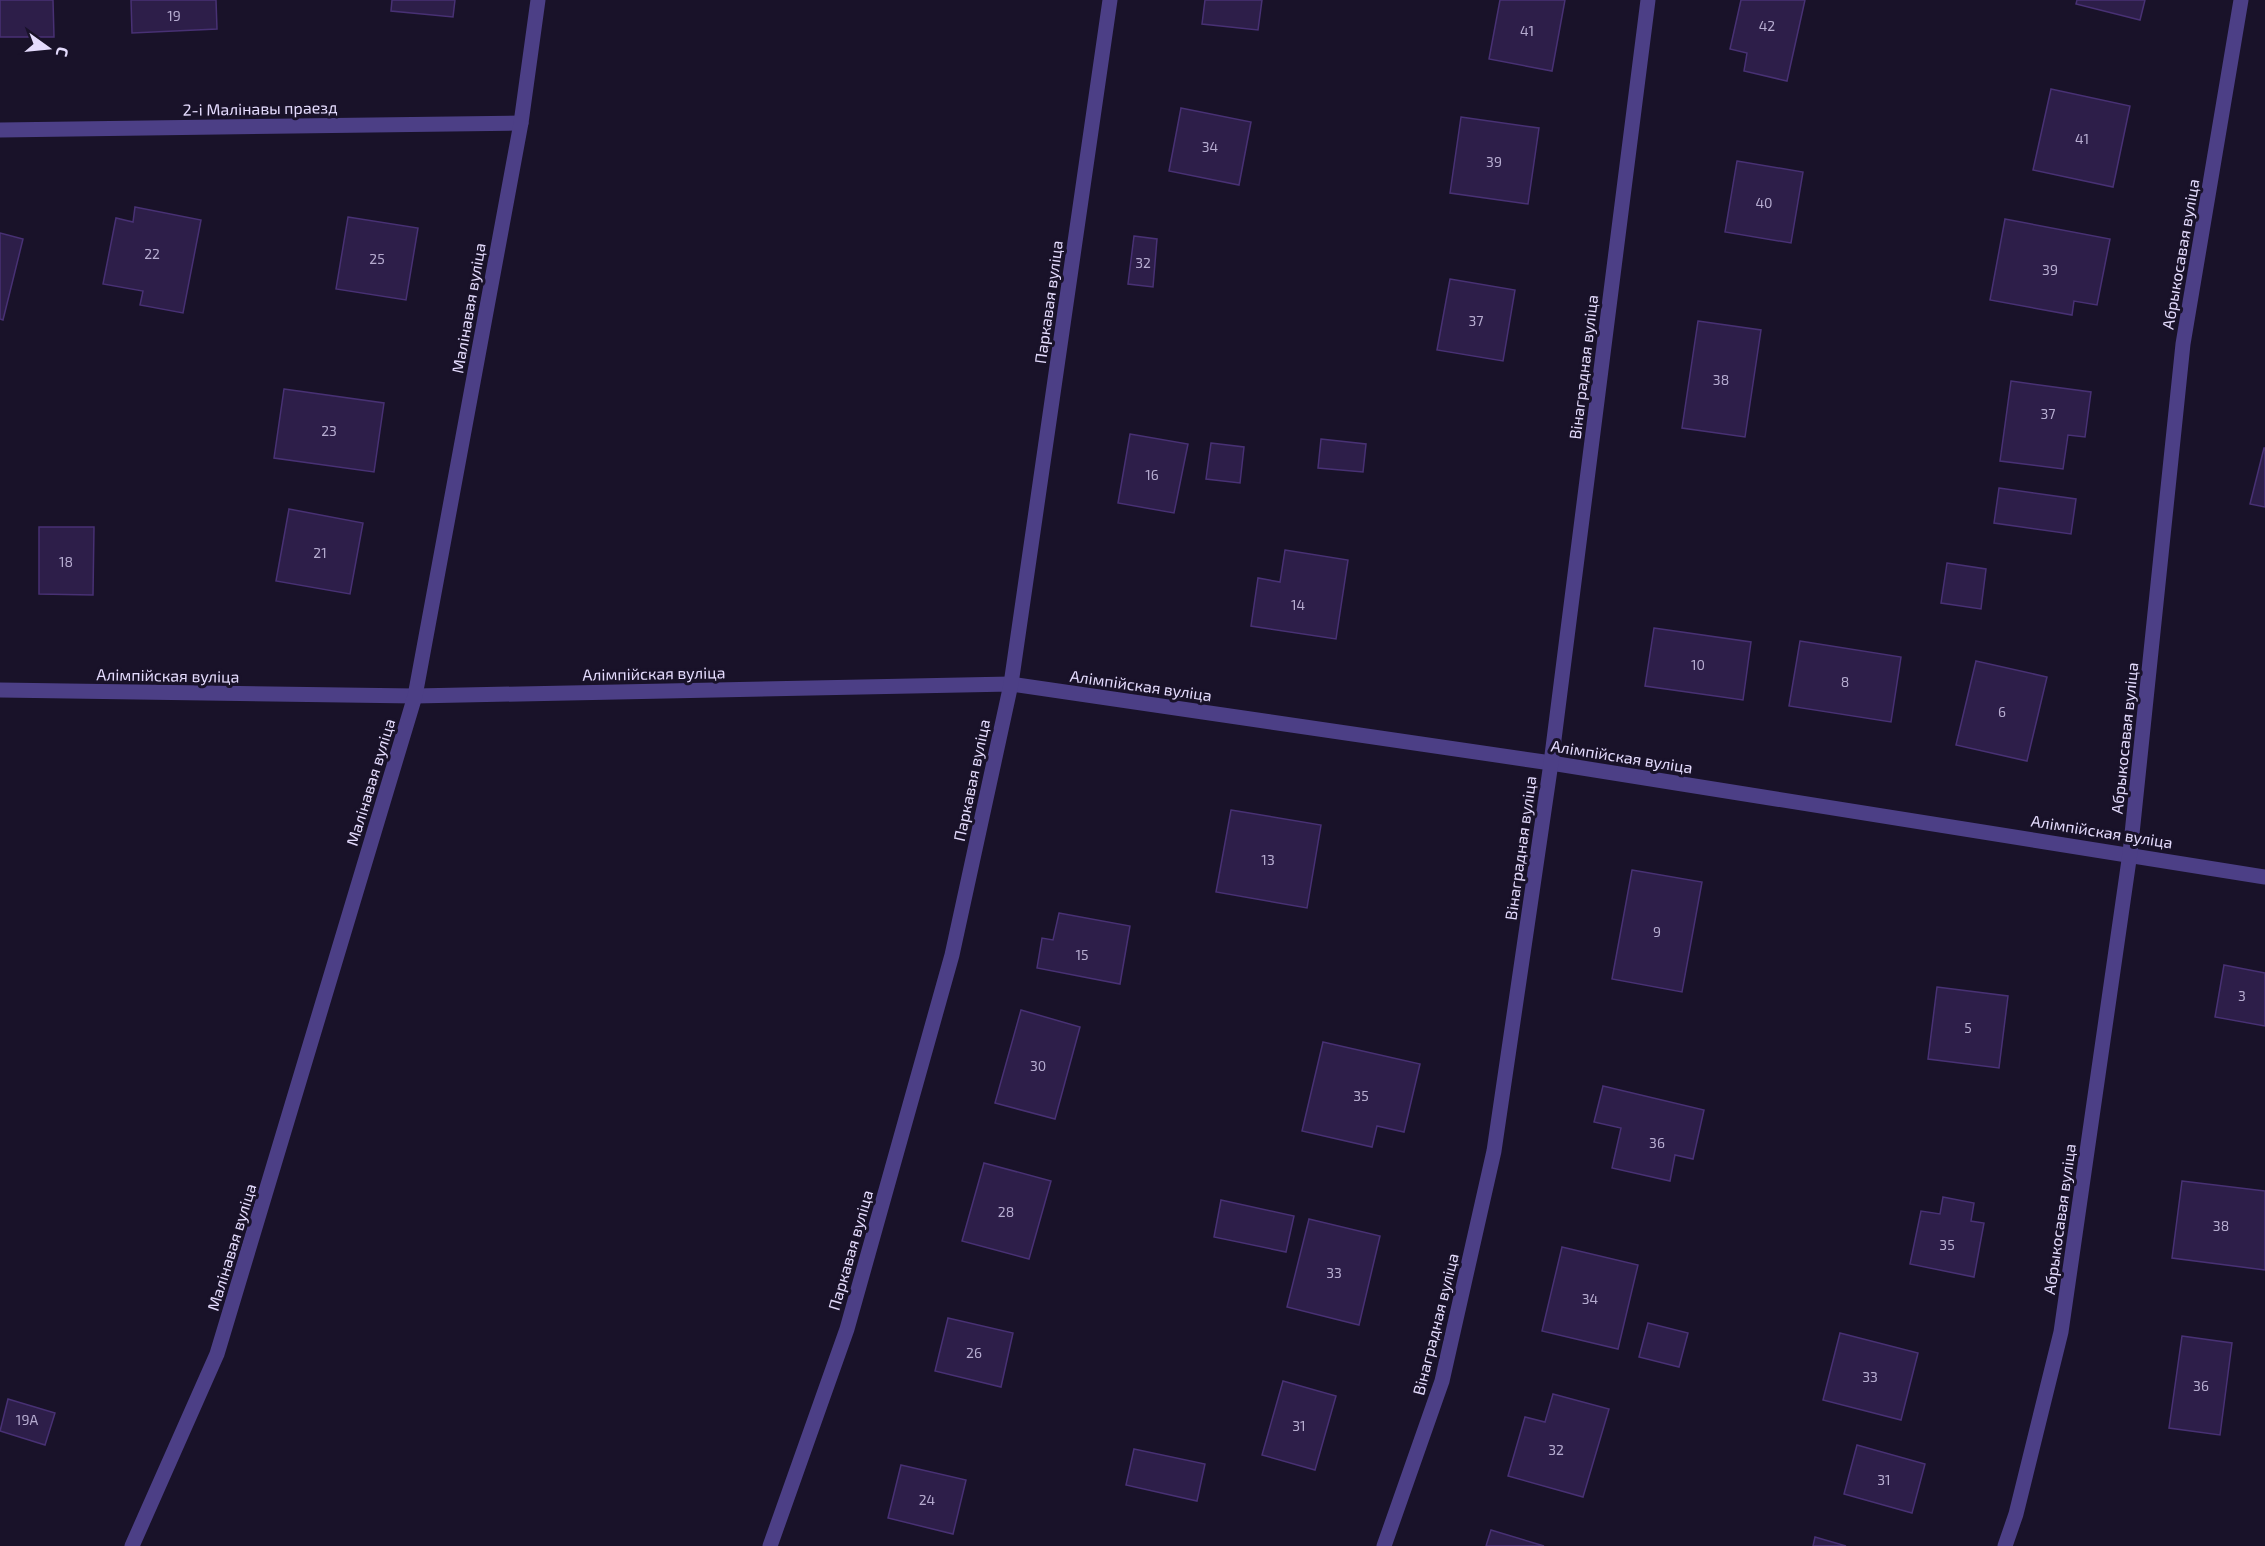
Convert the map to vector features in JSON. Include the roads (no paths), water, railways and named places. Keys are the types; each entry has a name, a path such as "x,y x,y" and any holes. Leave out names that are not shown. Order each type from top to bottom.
{"street":[{"name":"Малінавая вуліца","path":"132,1546 217,1354 415,696 521,123 538,0"},
{"name":"Паркавая вуліца","path":"770,1546 846,1329 942,989 1011,684 1110,0"},
{"name":"Вінаградная вуліца","path":"1384,1546 1442,1381 1494,1150 1551,763 1648,0"},
{"name":"Абрыкосавая вуліца","path":"2005,1546 2016,1514 2061,1332 2130,854 2183,344 2241,0"},
{"name":"2-і Малінавы праезд","path":"0,130 521,123"},
{"name":"Алімпійская вуліца","path":"0,690 415,696 1011,684 1551,763 2265,877"}]}
